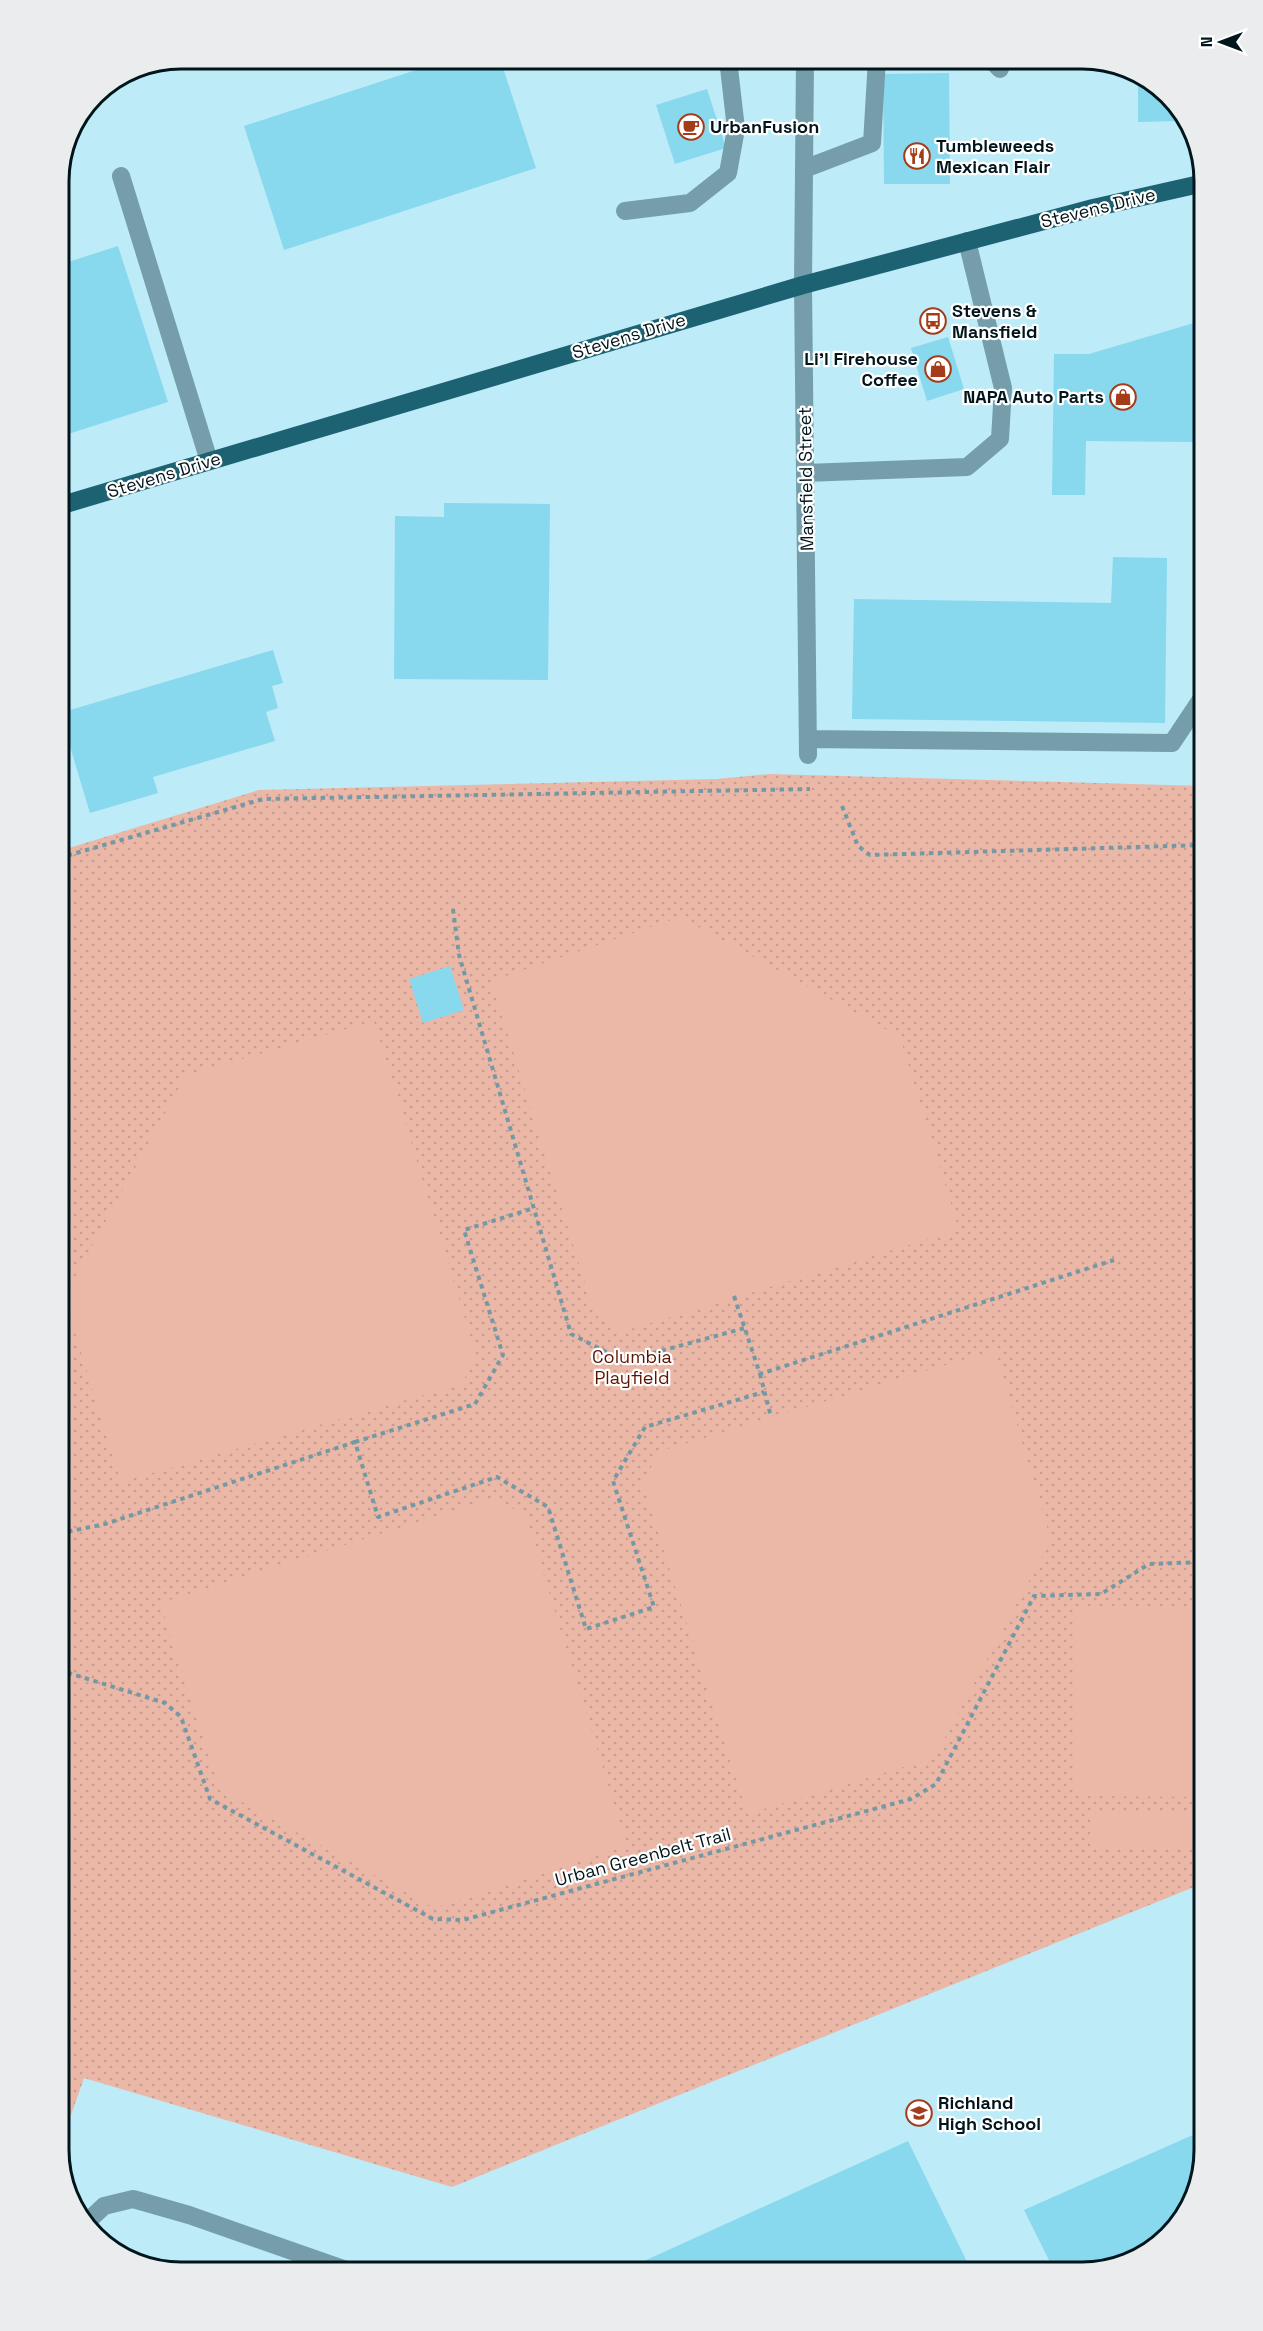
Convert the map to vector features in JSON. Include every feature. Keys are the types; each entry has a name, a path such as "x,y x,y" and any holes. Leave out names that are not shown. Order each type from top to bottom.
{"main road":[{"name":"Stevens Drive","path":"69,503 804,285 1093,208 1194,185"}],"street":[{"path":"625,211 690,203 728,173 736,129 729,69"},
{"name":"Mansfield Street","path":"804,69 808,747 1172,743 1194,710"},
{"path":"804,169 872,143 876,69"},
{"path":"122,176 209,461"},
{"path":"805,473 967,467 1000,439 1003,388 967,242"},
{"path":"92,2218 104,2206 133,2199 189,2215 323,2262"}],"path":[{"path":"69,855 263,799 810,789"},
{"path":"842,806 858,846 870,855 1194,845"},
{"path":"453,909 459,955 571,1334 624,1361 745,1328"},
{"path":"69,1531 105,1524 475,1404 503,1355 464,1230 534,1208"},
{"path":"760,1374 1114,1260"},
{"path":"734,1296 760,1374 771,1417"},
{"path":"355,1442 378,1518 497,1477 548,1507 586,1629 654,1607 614,1481 645,1427 764,1392"},
{"name":"Urban Greenbelt Trail","path":"69,1673 165,1703 181,1717 210,1799 433,1919 463,1920 911,1798 936,1784 1034,1596 1101,1594 1149,1564 1194,1562"}],"green space":[{"name":"Columbia Playfield","path":"769,774 1194,786 1194,1887 452,2187 84,2078 69,2121 69,848 259,790 717,779"},
{"path":"680,917 900,1037 959,1230 621,1332 595,1315 491,981"},
{"path":"1194,984 1194,1002 1185,993"},
{"path":"374,1021 476,1354 462,1384 121,1482 69,1313 69,1288 186,1075"},
{"path":"995,1350 1051,1540 934,1758 747,1814 642,1482 661,1451"},
{"path":"491,1499 525,1514 627,1846 434,1908 220,1790 160,1603"},
{"path":"1076,1606 1194,1607 1194,1797 1075,1796"},
{"path":"1194,1813 1194,1846 1090,1846 1090,1814"}],"building":[{"path":"419,69 503,69 536,168 284,250 244,126"},
{"name":"Tumbleweeds Mexican Flair","path":"949,73 950,184 884,184 883,74"},
{"path":"1138,85 1156,97 1176,121 1138,122"},
{"name":"UrbanFusion","path":"707,89 726,148 675,164 656,105"},
{"path":"118,246 168,402 69,434 69,262"},
{"name":"NAPA Auto Parts","path":"1194,323 1193,442 1086,441 1085,495 1052,495 1054,354 1089,354"},
{"name":"Li'l Firehouse Coffee","path":"948,337 964,389 927,401 911,348"},
{"path":"444,503 550,504 548,680 394,679 395,516 444,517"},
{"path":"1113,557 1167,558 1165,723 852,719 854,599 1111,603"},
{"path":"273,650 283,683 272,686 278,708 266,712 275,741 153,777 158,793 90,813 69,743 69,710"},
{"path":"450,966 464,1010 423,1023 409,979"},
{"path":"1194,2134 1190,2179 1175,2212 1150,2239 1125,2253 1096,2261 1050,2262 1024,2210"},
{"path":"908,2141 967,2262 642,2262"}],"place":[{"name":"UrbanFusion","path":"691,127"},
{"name":"Tumbleweeds Mexican Flair","path":"917,156"},
{"name":"Stevens & Mansfield","path":"933,321"},
{"name":"Li'l Firehouse Coffee","path":"938,369"},
{"name":"NAPA Auto Parts","path":"1123,397"},
{"name":"Richland High School","path":"919,2113"}]}
